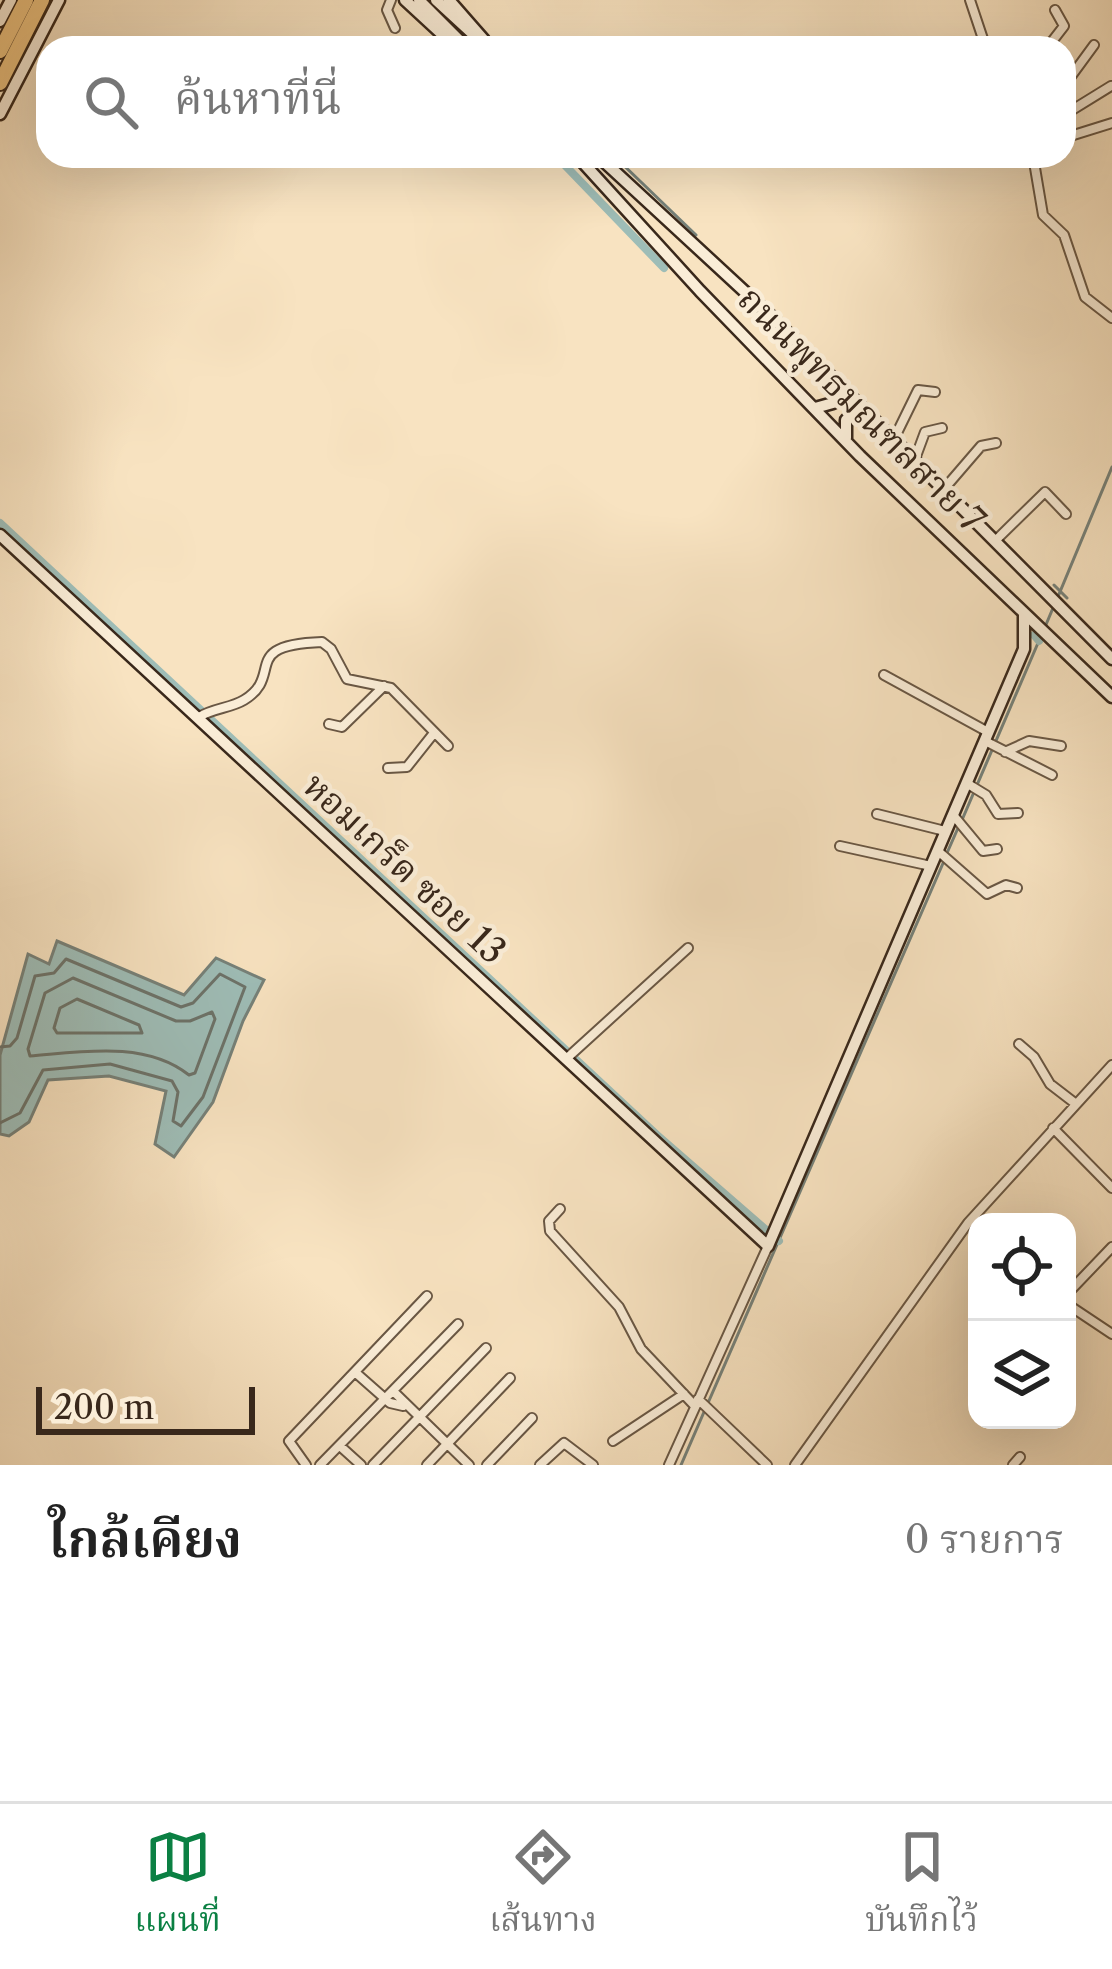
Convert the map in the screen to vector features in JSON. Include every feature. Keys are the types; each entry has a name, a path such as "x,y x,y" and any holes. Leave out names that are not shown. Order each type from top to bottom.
{"highway":[{"path":"0,51 26,0"},
{"path":"0,83 42,0"}],"main road":[{"path":"0,21 10,0"},
{"path":"40,36 58,0"},
{"path":"405,0 444,36"},
{"path":"419,0 455,36"},
{"path":"436,0 476,36"},
{"path":"449,0 479,36"},
{"path":"0,114 36,43"},
{"name":"ถนนพุทธมณฑลสาย 7","path":"588,168 700,291 1027,625 1112,697"},
{"name":"ถนนพุทธมณฑลสาย 7","path":"611,168 770,315 1110,653"},
{"path":"815,408 833,403 835,382"},
{"path":"846,441 846,420 861,413 870,416"},
{"name":"หอมเกร็ด ซอย 13","path":"0,535 203,714 771,1238"},
{"path":"771,1238 931,866 943,855 947,831 959,821 994,743 1027,625"}],"street":[{"path":"391,0 387,10 395,28"},
{"path":"970,0 982,36"},
{"path":"1055,10 1064,26 1056,36"},
{"path":"1076,70 1094,45"},
{"path":"1076,108 1111,86"},
{"path":"1076,134 1112,124"},
{"path":"1035,168 1043,215 1064,235 1084,297 1112,318"},
{"path":"895,440 918,390 935,392"},
{"path":"915,459 925,432 942,428"},
{"path":"944,489 981,446 996,443"},
{"path":"994,541 1045,492 1066,514"},
{"path":"203,714 219,705 240,703 252,693 270,655 283,645 326,643 351,682 385,684 448,746"},
{"path":"884,675 1052,775"},
{"path":"329,724 342,727 385,684"},
{"path":"388,768 406,767 434,733"},
{"path":"994,743 1061,746"},
{"path":"973,787 998,814 1018,813"},
{"path":"877,814 947,831"},
{"path":"959,821 983,851 997,849"},
{"path":"840,846 931,866"},
{"path":"943,855 987,894 1006,885 1017,888"},
{"path":"570,1055 688,949"},
{"path":"1019,1044 1034,1057 1050,1084 1076,1104"},
{"path":"795,1465 968,1223 1112,1065"},
{"path":"1053,1128 1112,1188"},
{"path":"560,1209 549,1221 550,1231 619,1307 641,1349 684,1394 714,1412 767,1465"},
{"path":"669,1465 771,1238"},
{"path":"1076,1285 1112,1247"},
{"path":"307,1465 289,1441 427,1296"},
{"path":"1076,1310 1112,1334"},
{"path":"320,1465 458,1324"},
{"path":"373,1465 486,1348"},
{"path":"356,1373 419,1416 469,1465"},
{"path":"427,1465 510,1378"},
{"path":"614,1442 684,1394"},
{"path":"487,1465 532,1418"},
{"path":"540,1465 564,1443 593,1465"},
{"path":"340,1446 361,1465"}],"water":[{"path":"57,941 184,995 216,958 264,980 213,1102 174,1157 155,1144 166,1091 109,1076 48,1080 29,1122 9,1136 0,1134 0,1055 28,954 49,964"}],"waterway":[{"path":"568,168 664,268"},
{"path":"626,168 696,235"},
{"path":"1057,599 1112,467"},
{"path":"0,523 657,1135 779,1241"},
{"path":"1054,585 1067,598"},
{"path":"1045,627 1053,608"},
{"path":"1034,635 1039,641"},
{"path":"962,820 1041,636"},
{"path":"947,853 958,828"},
{"path":"708,1403 944,861"},
{"path":"681,1465 704,1412"}]}
